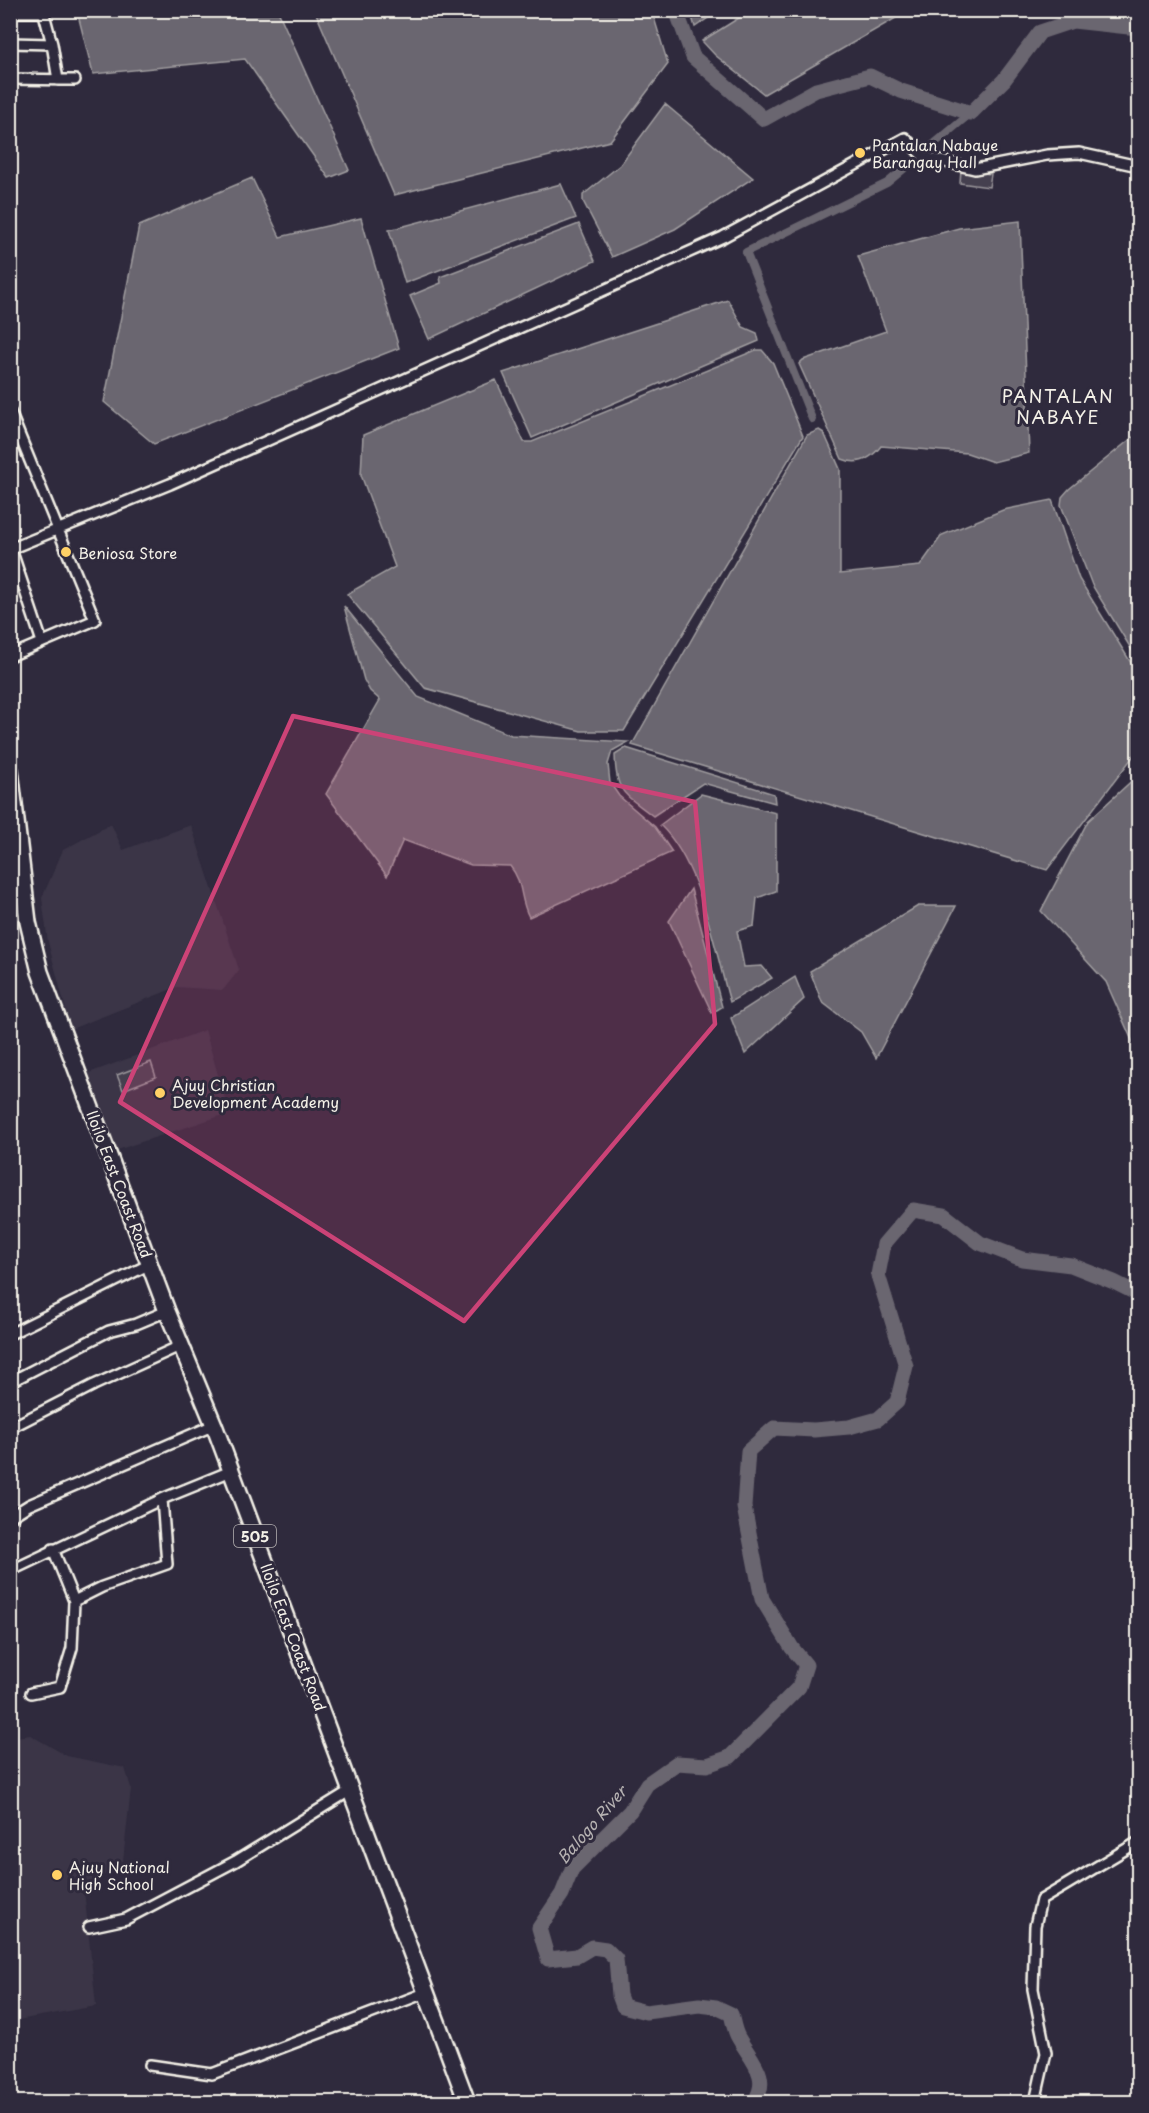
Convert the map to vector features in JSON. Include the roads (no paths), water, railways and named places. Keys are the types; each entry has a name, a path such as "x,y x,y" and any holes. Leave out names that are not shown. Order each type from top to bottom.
{"main road":[{"name":"Iloilo East Coast Road","path":"10,770 28,922 40,972 167,1311 214,1425 467,2103"}],"street":[{"path":"10,12 44,11 58,80"},
{"path":"10,43 52,44"},
{"path":"10,79 75,80"},
{"path":"42,642 11,548 170,484 723,237 905,138 924,157 975,170 1047,155 1079,153 1138,166"},
{"path":"10,412 94,620 10,656"},
{"path":"10,1334 150,1264"},
{"path":"10,1382 109,1331 136,1324 167,1311"},
{"path":"10,1428 94,1385 182,1345"},
{"path":"10,1517 29,1505 214,1425"},
{"path":"10,1571 54,1548 162,1499 231,1471"},
{"path":"74,1601 102,1587 167,1564 162,1499"},
{"path":"31,1693 60,1687 72,1648 74,1601 54,1548"},
{"path":"89,1927 126,1919 236,1861 351,1790"},
{"path":"1035,2103 1046,2053 1033,1989 1035,1926 1041,1900 1138,1842"},
{"path":"150,2066 212,2074 425,1993"}],"waterway":[{"path":"676,10 693,57 764,119 816,90 870,76 901,91 971,113 1004,80 1040,32 1073,21 1138,28"},
{"path":"812,419 746,252 887,183 971,113"},
{"name":"Balogo River","path":"754,2102 759,2093 760,2076 737,2034 731,2014 716,2007 699,2005 646,2012 623,2006 619,1995 616,1959 606,1949 592,1947 577,1956 548,1959 539,1928 562,1894 572,1869 630,1811 647,1784 677,1763 707,1765 730,1757 799,1687 806,1665 792,1648 762,1599 744,1507 748,1451 774,1428 814,1430 849,1427 878,1419 897,1402 906,1366 878,1275 884,1244 913,1210 944,1215 980,1243 1022,1259 1071,1265 1138,1294"}],"place":[{"name":"Pantalan Nabaye Barangay Hall","path":"860,153"},
{"name":"Beniosa Store","path":"66,552"},
{"name":"Ajuy Christian Development Academy","path":"160,1093"},
{"name":"Ajuy National High School","path":"57,1875"}],"district":[{"name":"PANTALAN NABAYE","path":"1058,405"}]}
